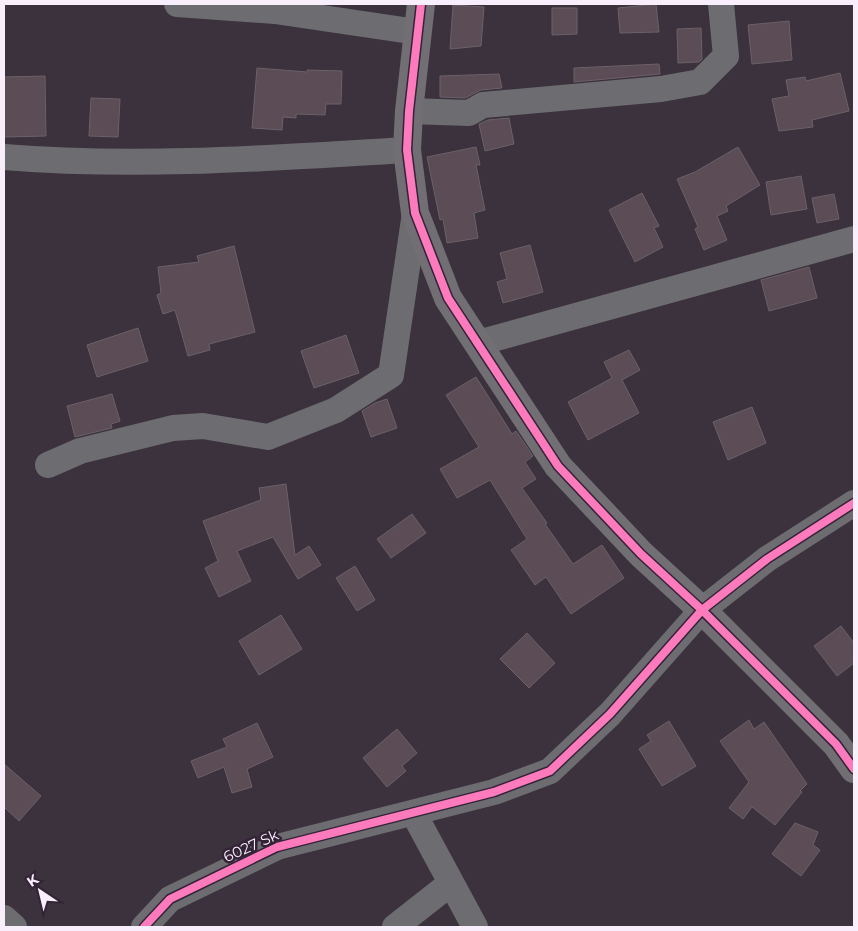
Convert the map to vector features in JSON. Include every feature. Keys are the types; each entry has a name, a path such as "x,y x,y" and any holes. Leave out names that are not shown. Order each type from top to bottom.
{"street":[{"path":"177,4 275,11 417,32"},
{"path":"421,4 409,111 407,150 415,214 448,298 558,466 641,554 702,610 836,744 854,769"},
{"path":"409,111 468,113 483,105 661,90 700,82 726,56 721,4"},
{"path":"4,157 62,162 242,160 407,150"},
{"path":"48,465 80,451 173,428 203,426 268,437 336,410 391,375 415,214"},
{"path":"478,343 854,239"},
{"name":"6027 Sk","path":"144,927 170,899 276,847 414,814 494,792 550,771 610,714 702,610 766,559 854,503"},
{"path":"414,814 474,927"},
{"path":"395,927 451,883"},
{"path":"4,918 14,927"}],"building":[{"path":"656,4 659,32 620,33 618,8"},
{"path":"453,5 484,7 481,46 450,49"},
{"path":"552,8 577,8 577,34 552,35"},
{"path":"789,21 792,60 752,64 748,25"},
{"path":"701,28 702,59 699,62 678,63 677,29"},
{"path":"659,64 660,74 574,82 574,68"},
{"path":"257,68 307,72 307,70 342,71 341,104 326,104 325,115 296,114 296,118 283,117 282,130 252,128"},
{"path":"840,73 849,111 812,120 813,127 779,131 772,99 789,96 786,80 805,77 806,81"},
{"path":"499,74 502,88 481,90 465,98 440,97 440,76"},
{"path":"45,76 46,136 4,137 4,77"},
{"path":"91,98 120,99 118,137 89,136"},
{"path":"509,118 514,144 485,151 479,124 488,120"},
{"path":"476,147 480,165 476,165 485,210 474,213 478,238 447,243 443,219 440,220 427,157"},
{"path":"738,147 760,185 726,206 728,211 717,216 727,240 704,250 695,229 698,227 677,179 695,172"},
{"path":"801,176 807,209 771,215 766,182"},
{"path":"642,193 659,226 654,228 663,247 635,262 609,210"},
{"path":"834,194 839,219 817,223 812,198"},
{"path":"530,245 543,292 503,303 497,282 507,279 500,253"},
{"path":"234,246 255,332 209,344 210,350 188,356 175,310 163,314 157,295 161,293 158,267 199,262 197,256"},
{"path":"809,267 817,298 769,311 761,280"},
{"path":"138,328 148,361 97,377 87,345"},
{"path":"346,335 359,373 314,388 301,351"},
{"path":"629,350 640,370 622,380 639,413 588,440 568,402 612,378 604,362"},
{"path":"476,377 512,434 516,431 533,456 525,462 536,479 522,488 573,564 602,545 624,578 571,614 546,577 535,585 511,550 527,539 490,480 457,498 440,469 479,447 446,395"},
{"path":"112,394 120,421 111,424 112,428 75,437 67,406"},
{"path":"387,399 397,428 371,437 362,411 375,403"},
{"path":"752,407 766,443 728,460 713,422"},
{"path":"286,484 295,555 309,546 321,565 298,579 273,537 237,551 251,581 219,597 205,568 218,561 203,521 261,500 259,488"},
{"path":"412,514 426,533 391,558 377,539"},
{"path":"355,566 375,600 357,611 336,578"},
{"path":"281,615 302,649 259,675 239,641"},
{"path":"841,626 854,643 854,663 837,676 814,646"},
{"path":"527,633 555,663 529,688 500,659"},
{"path":"749,720 754,729 764,722 807,784 775,825 752,807 743,819 729,808 749,782 720,741"},
{"path":"669,721 696,766 662,786 639,749 651,741 647,735"},
{"path":"257,723 273,757 247,769 252,787 232,793 224,767 198,778 191,761 227,747 223,739"},
{"path":"397,729 417,753 402,766 406,771 387,787 363,758"},
{"path":"4,764 41,796 19,821 4,807"},
{"path":"795,823 818,832 813,845 820,850 801,876 772,854"}],"cycle path":[{"path":"421,4 409,111 407,150 415,213 448,298 558,466 641,554 702,610 836,744 854,769"},
{"path":"144,927 170,899 277,847 494,792 550,771 610,714 702,610 767,559 854,503"}]}
